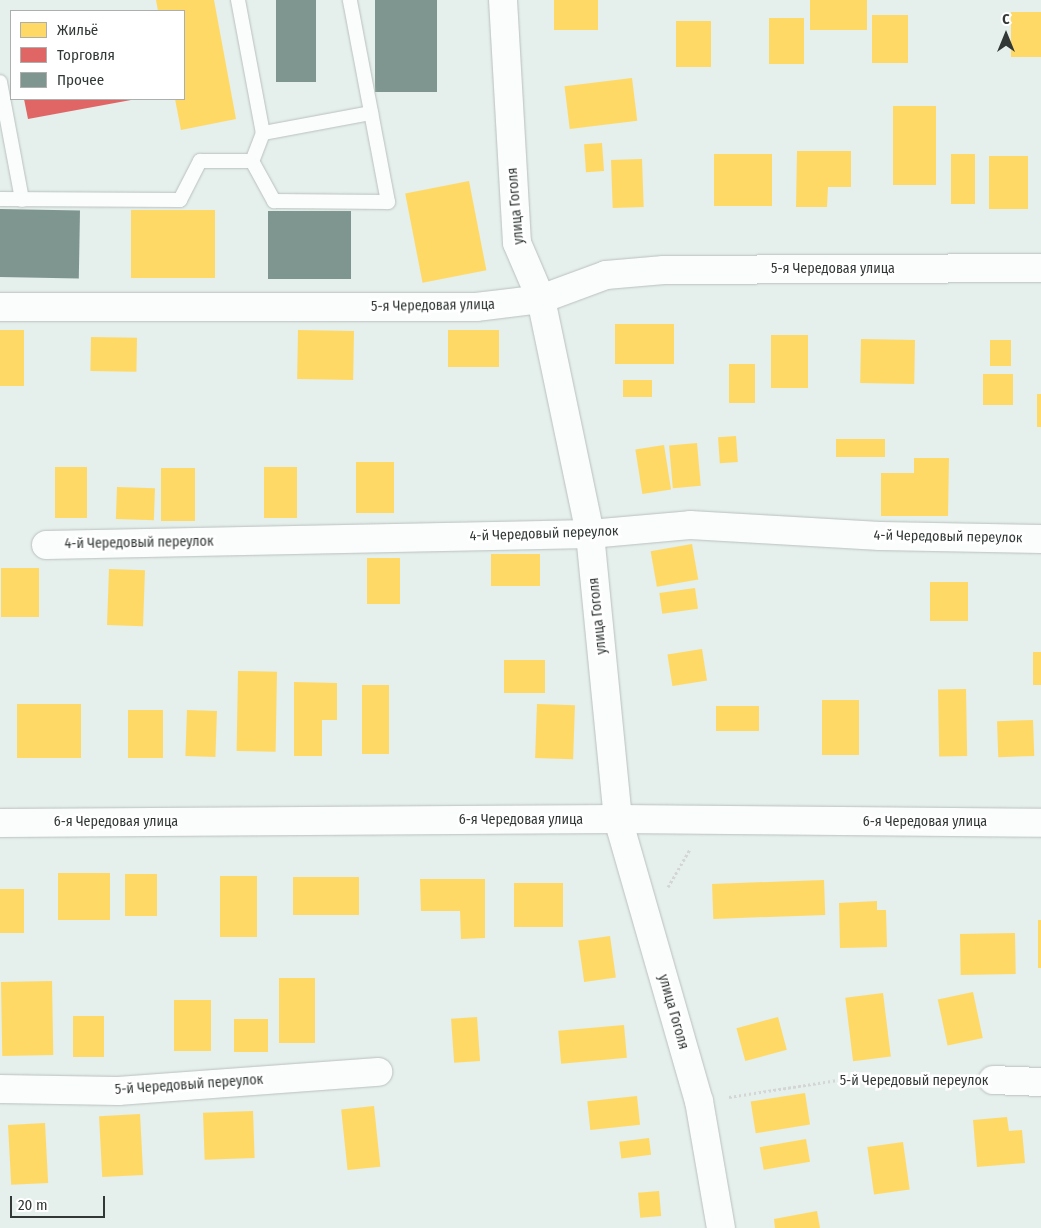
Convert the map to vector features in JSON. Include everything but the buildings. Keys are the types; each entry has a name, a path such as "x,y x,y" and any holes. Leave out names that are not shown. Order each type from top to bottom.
{"street":[{"name":"улица Гоголя","path":"503,0 516,243 541,299 590,534 618,819 699,1101 721,1228"},
{"name":"5-я Чередовая улица","path":"0,307 476,307 541,299 606,275 664,270 1041,268"},
{"name":"4-й Чередовый переулок","path":"46,545 590,534 690,525 880,536 1041,539"},
{"name":"6-я Чередовая улица","path":"0,823 618,819 1041,823"},
{"name":"5-й Чередовый переулок","path":"0,1090 118,1091 378,1072"},
{"name":"5-й Чередовый переулок","path":"993,1080 1041,1082"}],"lane":[{"path":"238,0 263,133 252,161"},
{"path":"252,161 274,201 388,202 350,0"},
{"path":"0,82 22,200"},
{"path":"263,133 371,113"},
{"path":"0,199 180,200 200,161 252,161"}],"path":[{"path":"668,888 694,842 731,820"},
{"name":"5-й Чередовый переулок","path":"699,1101 851,1078 993,1080"}]}
